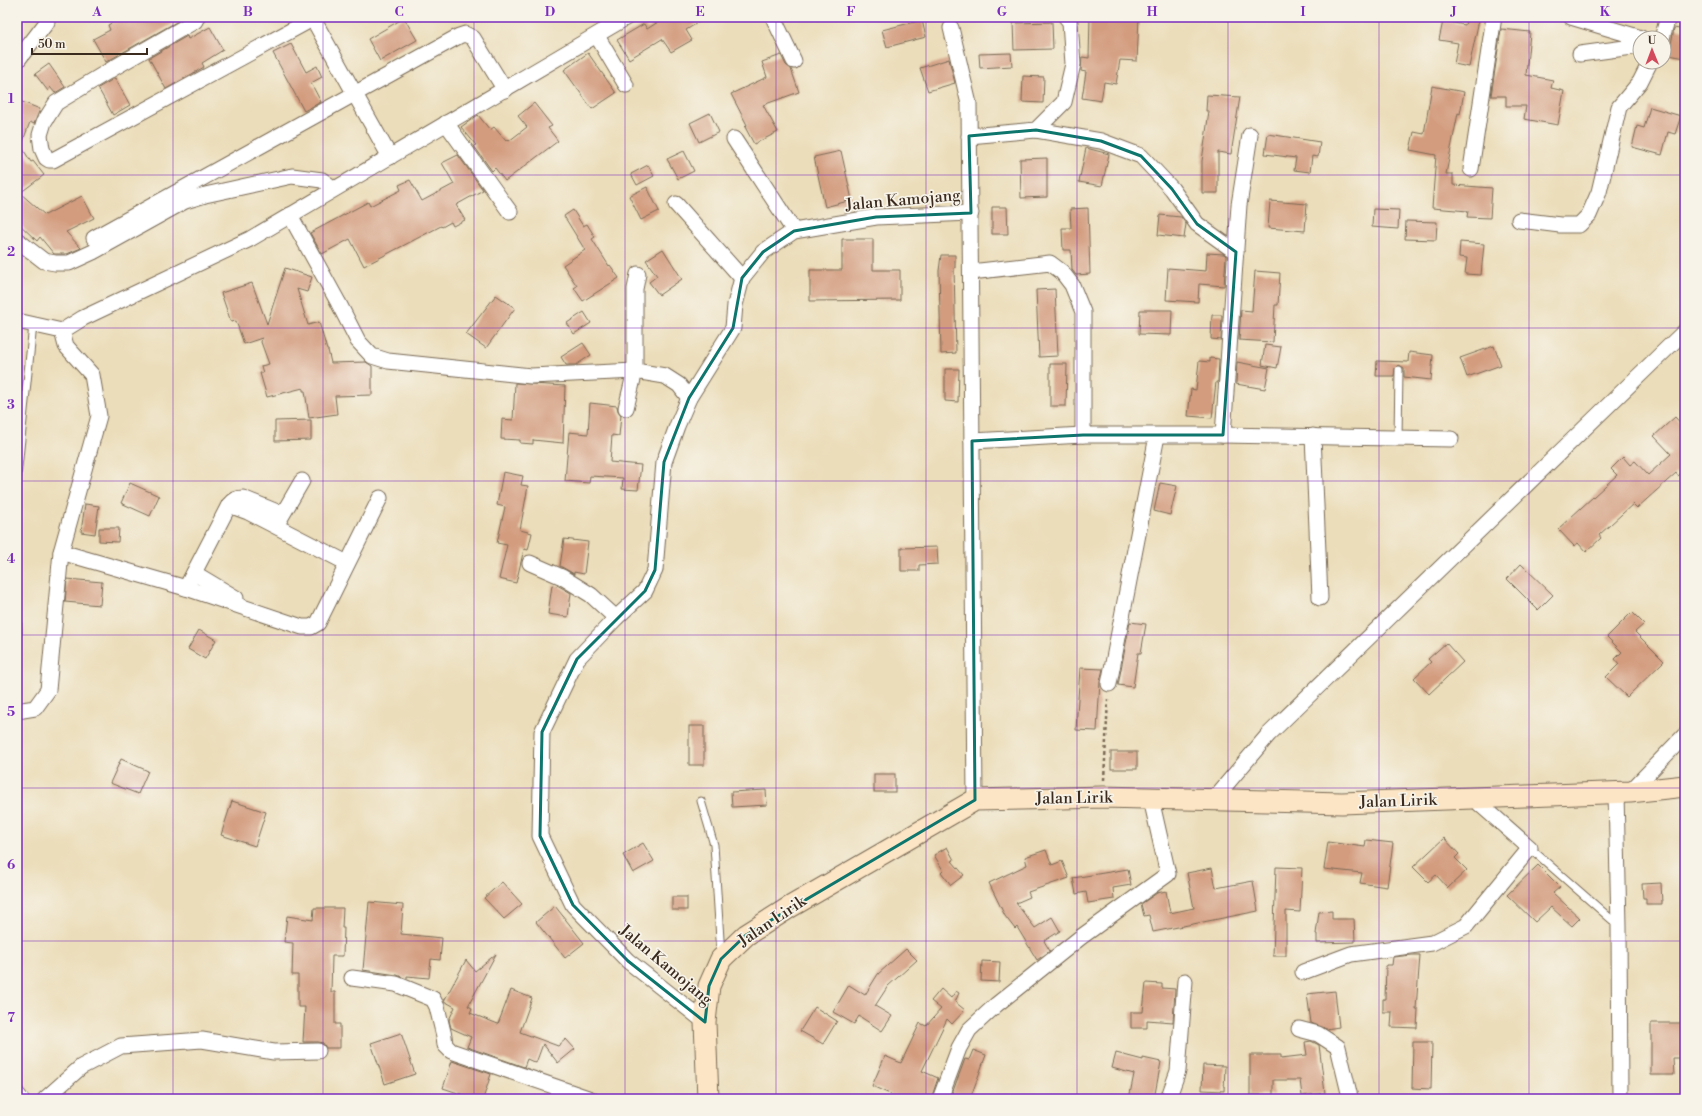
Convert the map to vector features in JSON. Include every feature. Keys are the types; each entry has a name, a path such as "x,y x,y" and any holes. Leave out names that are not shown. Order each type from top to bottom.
{"main road":[{"name":"Jalan Lirik","path":"708,1099 705,1022 709,986 721,959 746,935 790,907 975,800 1103,797 1342,803 1623,792 1685,786"}],"street":[{"path":"197,17 195,21 116,66 56,103 44,122 40,135 42,149 46,158 53,160 313,18 354,95 390,156"},
{"path":"17,321 62,331 83,318 250,239 627,17"},
{"path":"773,17 794,61"},
{"path":"1036,130 1064,102 1073,64 1070,22 1066,17"},
{"path":"1471,169 1494,17"},
{"path":"1571,17 1632,35"},
{"path":"1664,30 1668,17"},
{"path":"17,61 47,22"},
{"path":"951,28 969,104 975,800"},
{"path":"94,238 465,34 473,38 505,90"},
{"path":"597,36 626,85"},
{"path":"1580,54 1632,47"},
{"path":"1519,220 1560,225 1579,224 1589,216 1599,192 1619,107 1640,82 1646,70"},
{"path":"446,123 510,212"},
{"path":"969,136 1036,130 1101,141 1141,156 1172,189 1197,224 1236,252"},
{"path":"1223,435 1241,184 1250,135"},
{"path":"734,139 794,231"},
{"path":"17,240 44,261 69,263 93,252 186,201 204,195 292,176 322,180 334,189"},
{"path":"676,204 742,278"},
{"name":"Jalan Kamojang","path":"705,1022 628,961 573,905 540,836 542,732 577,660 616,618 645,591 655,570 664,462 689,398 733,328 735,306 742,278 763,252 794,231 876,217 971,213"},
{"path":"290,215 358,341 372,356 388,362 531,376 635,371 665,376 679,385 689,398"},
{"path":"971,272 1050,264 1062,272 1072,285 1083,312 1082,435"},
{"path":"626,408 635,371 635,289 638,274"},
{"path":"17,710 35,708 48,690 61,552 99,416 92,375 66,346 62,331"},
{"path":"1213,800 1280,724 1685,331"},
{"path":"972,441 1082,435 1223,435 1451,439"},
{"path":"1109,684 1157,436"},
{"path":"1313,436 1320,598"},
{"path":"279,520 302,481"},
{"path":"186,588 231,501 237,498 243,498 348,563"},
{"path":"61,552 186,588 302,628 311,627 318,623 380,498"},
{"path":"530,563 562,577 591,595 616,618"},
{"path":"194,573 263,614"},
{"path":"1620,1099 1619,926 1623,792 1685,735"},
{"path":"1304,972 1351,954 1432,942 1466,926 1530,848 1473,798"},
{"path":"940,1099 959,1048 969,1030 996,1005 1081,937 1168,874 1151,799"},
{"path":"352,978 396,984 433,999 437,1007 445,1045 451,1051 591,1099"},
{"path":"1168,1099 1178,1071 1186,981"},
{"path":"1299,1029 1318,1034 1338,1047 1348,1098"},
{"path":"45,1099 81,1066 121,1046 202,1040 274,1052 318,1052"},
{"path":"17,1094 21,1099"}],"lane":[{"path":"17,477 33,325"},
{"path":"1398,438 1399,370"},
{"path":"17,605 18,633"},
{"path":"701,801 714,845 721,959"},
{"path":"1530,848 1619,926"}],"path":[{"path":"1103,797 1109,684"}],"highlighted area":[{"path":"1036,130 1101,141 1141,156 1172,189 1197,224 1236,252 1223,435 1083,435 972,441 975,800 746,935 721,959 709,986 705,1022 628,961 573,905 540,836 542,732 577,659 645,591 655,570 664,462 689,398 733,328 742,278 763,252 794,231 876,217 971,213 969,136"}],"building":[{"path":"122,17 176,17 178,21 106,62 93,39 110,30 108,25"},
{"path":"666,17 707,17 686,30 692,40 671,52 662,39 629,59 617,40 644,24 647,29"},
{"path":"1090,17 1139,17 1137,61 1120,60 1116,84 1104,82 1101,101 1082,98 1086,72 1081,71 1082,57 1089,58"},
{"path":"404,18 417,40 380,61 368,39"},
{"path":"1467,18 1479,20 1469,67 1454,64 1458,43 1439,40 1443,21 1465,25"},
{"path":"922,20 926,37 887,47 882,30"},
{"path":"1052,22 1053,49 1014,50 1013,23"},
{"path":"210,27 223,50 202,63 204,67 166,89 149,58 187,36 188,39"},
{"path":"1674,28 1685,30 1685,58 1672,56 1672,39"},
{"path":"1501,29 1530,32 1526,75 1553,80 1551,88 1564,91 1558,125 1524,119 1526,106 1506,106 1506,96 1491,96"},
{"path":"291,44 306,72 317,66 322,77 311,83 321,102 304,111 273,53"},
{"path":"588,53 616,93 592,109 564,70"},
{"path":"1011,53 1012,66 980,68 979,54"},
{"path":"781,55 786,65 791,69 799,92 763,105 778,132 754,144 745,127 747,125 731,94 767,77 762,62"},
{"path":"949,59 955,83 928,91 920,68"},
{"path":"49,64 65,87 55,93 50,87 48,91 35,74"},
{"path":"1023,76 1044,77 1043,103 1022,102"},
{"path":"115,78 130,105 113,115 98,88"},
{"path":"1432,86 1464,92 1460,114 1458,113 1446,174 1453,174 1453,185 1492,188 1490,218 1467,217 1468,211 1432,208 1436,155 1410,150 1414,132 1424,134"},
{"path":"1207,95 1240,97 1231,154 1218,152 1218,193 1202,193 1202,161 1209,111 1206,111"},
{"path":"17,100 40,109 34,124 30,122 21,146 31,162 33,161 44,175 20,193 45,215 82,196 94,218 66,232 81,248 67,254 54,254 40,237 37,241 17,222"},
{"path":"534,103 552,126 548,128 558,141 505,181 495,168 492,171 474,146 476,145 461,127 478,115 490,130 494,127 506,141 509,141 527,127 518,116"},
{"path":"1650,107 1681,116 1675,134 1668,132 1662,155 1632,147 1637,126 1644,128"},
{"path":"710,113 719,132 699,142 690,123"},
{"path":"1268,134 1320,142 1318,157 1312,156 1310,172 1294,170 1296,158 1265,154"},
{"path":"1086,148 1109,154 1102,186 1079,182"},
{"path":"684,151 694,171 678,179 667,159"},
{"path":"841,151 852,200 825,207 814,157"},
{"path":"458,155 483,190 456,205 465,220 453,226 451,222 442,227 441,226 364,266 350,239 322,254 310,233 368,202 370,206 401,190 399,185 410,180 422,201 454,184 442,163"},
{"path":"1047,158 1047,197 1021,198 1020,159"},
{"path":"648,165 654,176 637,185 631,174"},
{"path":"647,187 659,211 641,220 629,196"},
{"path":"1270,201 1307,204 1305,231 1268,228"},
{"path":"992,207 1007,207 1008,234 992,234"},
{"path":"1088,208 1090,274 1076,275 1072,270 1071,250 1063,250 1062,228 1071,228 1070,209"},
{"path":"1373,209 1399,210 1398,229 1372,227"},
{"path":"573,210 583,226 587,224 595,237 592,239 609,266 610,265 619,278 583,301 574,288 577,286 563,265 585,250 564,216"},
{"path":"1160,215 1181,217 1186,224 1184,238 1158,235"},
{"path":"1406,221 1437,222 1436,240 1405,239"},
{"path":"842,239 873,239 873,270 900,270 900,300 810,301 810,270 842,270"},
{"path":"1460,242 1484,244 1481,275 1465,274 1467,258 1459,257"},
{"path":"663,249 682,279 659,295 649,282 657,276 646,260"},
{"path":"1207,253 1224,254 1226,256 1224,286 1199,284 1198,302 1166,300 1168,268 1206,271"},
{"path":"941,255 955,255 956,353 941,354 939,271"},
{"path":"285,268 312,277 307,292 297,289 308,325 319,322 331,363 366,362 372,366 372,395 335,396 337,414 309,418 305,391 303,391 303,388 267,397 260,373 263,373 261,366 269,364 261,342 262,338 244,344 236,321 231,322 221,293 252,283 267,324"},
{"path":"1255,271 1280,273 1278,305 1275,305 1273,342 1239,340 1241,310 1252,311"},
{"path":"1055,289 1058,356 1039,357 1036,290"},
{"path":"496,295 515,308 486,348 466,334"},
{"path":"1140,310 1172,310 1171,335 1139,334"},
{"path":"584,312 591,323 574,334 567,323"},
{"path":"1212,315 1222,315 1221,340 1211,339"},
{"path":"583,343 591,355 576,365 566,365 561,357"},
{"path":"1265,345 1281,347 1277,368 1262,365"},
{"path":"1494,346 1501,365 1467,377 1460,358"},
{"path":"1409,352 1433,355 1431,380 1404,377 1404,368 1399,365 1395,368 1394,376 1376,376 1377,361 1408,362"},
{"path":"1210,358 1219,359 1218,382 1216,382 1212,418 1188,416 1191,389 1196,390 1199,361 1210,362"},
{"path":"1237,362 1269,368 1265,389 1236,384"},
{"path":"1050,364 1067,364 1066,406 1050,406"},
{"path":"945,369 959,369 958,402 945,401"},
{"path":"515,383 565,386 563,443 533,440 533,444 520,443 520,440 501,439 502,419 513,420"},
{"path":"590,403 617,406 621,415 619,436 612,435 610,462 641,465 638,490 622,489 623,478 590,476 589,483 565,481 569,432 588,434"},
{"path":"1675,417 1685,428 1685,470 1678,476 1676,473 1637,508 1633,504 1599,535 1601,538 1586,552 1578,543 1574,546 1558,529 1617,475 1611,469 1623,457 1630,465 1635,461 1648,475 1671,454 1654,436"},
{"path":"311,420 311,440 275,441 275,421"},
{"path":"503,472 523,476 521,485 528,486 520,530 532,533 528,550 524,549 516,583 499,579 507,545 497,543 505,507 497,505"},
{"path":"130,483 159,496 150,516 121,503"},
{"path":"1160,483 1177,486 1170,515 1154,511"},
{"path":"85,504 99,506 95,534 81,532"},
{"path":"99,528 119,528 118,542 99,541"},
{"path":"564,539 588,542 584,574 574,572 574,574 560,566"},
{"path":"937,547 938,564 919,565 919,571 901,571 901,548"},
{"path":"1521,564 1553,595 1538,610 1507,579"},
{"path":"67,579 102,582 100,605 65,602"},
{"path":"552,585 557,585 571,593 568,617 548,614"},
{"path":"1632,612 1644,624 1635,632 1664,661 1627,697 1606,677 1619,664 1615,659 1622,652 1607,637"},
{"path":"1130,622 1146,624 1141,653 1138,653 1133,687 1118,685"},
{"path":"199,630 216,640 205,659 188,649"},
{"path":"1446,643 1463,662 1429,694 1414,678 1431,662 1428,659"},
{"path":"1080,668 1103,669 1100,682 1097,731 1076,730"},
{"path":"689,726 704,726 704,765 689,765"},
{"path":"1111,752 1137,752 1137,769 1111,769"},
{"path":"121,759 148,771 138,794 110,783"},
{"path":"874,774 895,774 895,792 874,792"},
{"path":"766,790 767,805 732,807 731,792"},
{"path":"232,801 266,812 255,846 221,835"},
{"path":"1444,838 1459,854 1455,858 1467,870 1448,888 1436,875 1428,882 1413,867"},
{"path":"1366,840 1393,843 1387,887 1360,883 1362,873 1324,869 1328,842 1365,847"},
{"path":"643,843 654,861 633,873 623,855"},
{"path":"947,847 954,860 952,861 964,875 951,885 941,872 943,870 934,855"},
{"path":"1046,850 1052,865 1062,861 1069,878 1028,892 1030,897 1016,903 1035,928 1052,917 1060,931 1044,941 1050,951 1037,960 1017,927 1015,929 1005,916 989,883 1027,865 1025,857"},
{"path":"1538,865 1560,887 1553,893 1580,918 1572,926 1551,907 1535,922 1507,895"},
{"path":"1276,867 1302,868 1300,912 1286,911 1286,956 1273,956"},
{"path":"1212,868 1216,888 1253,881 1258,911 1153,932 1149,915 1144,916 1141,904 1157,893 1166,891 1170,913 1194,908 1187,873"},
{"path":"1128,869 1131,885 1113,888 1114,899 1088,903 1086,892 1076,894 1073,878"},
{"path":"502,882 522,904 504,919 484,898"},
{"path":"1661,883 1662,904 1646,904 1646,898 1643,898 1642,884"},
{"path":"672,897 687,897 687,910 672,910"},
{"path":"369,902 403,905 401,934 442,938 440,960 431,959 429,978 407,976 407,979 397,975 363,970"},
{"path":"555,906 584,943 565,958 536,922"},
{"path":"314,908 343,908 343,956 332,956 331,992 335,992 335,1024 340,1024 340,1048 326,1048 323,1043 318,1042 303,1042 305,1007 298,1007 298,975 292,975 293,943 284,942 287,916 313,920"},
{"path":"1332,911 1332,919 1354,919 1355,942 1317,943 1316,934 1319,912"},
{"path":"906,949 917,960 888,986 875,1006 892,1016 882,1031 859,1016 854,1024 833,1012 849,985 865,995 878,974"},
{"path":"496,954 468,1006 472,1008 470,1013 498,1024 511,990 532,998 520,1032 558,1046 566,1039 575,1049 558,1063 543,1044 536,1063 527,1059 524,1067 467,1047 471,1037 451,1028 449,1020 455,1007 444,1001 466,960 475,971"},
{"path":"1420,955 1416,1009 1418,1009 1417,1028 1391,1027 1392,1012 1383,1012 1386,965 1392,965 1393,957"},
{"path":"982,961 1000,962 999,982 981,981"},
{"path":"1146,983 1162,984 1162,988 1175,989 1173,1022 1147,1020 1147,1028 1131,1028 1131,1012 1143,1012"},
{"path":"941,989 951,998 956,991 959,993 955,1002 965,1010 952,1024 947,1019 922,1071 938,1078 931,1099 901,1099 872,1086 885,1056 901,1063 920,1023 926,1026 941,1009 931,1001"},
{"path":"1335,991 1339,1027 1326,1029 1311,1023 1307,994"},
{"path":"815,1007 837,1021 823,1044 800,1031"},
{"path":"1651,1023 1685,1023 1683,1058 1673,1058 1674,1075 1651,1075"},
{"path":"401,1033 415,1074 385,1084 371,1043"},
{"path":"1311,1041 1319,1045 1325,1093 1302,1096 1300,1080 1273,1080 1273,1095 1250,1095 1250,1055 1281,1055 1281,1058 1307,1055 1305,1042"},
{"path":"1413,1042 1432,1042 1431,1089 1412,1088"},
{"path":"973,1050 986,1055 970,1099 950,1099 965,1059 969,1060"},
{"path":"1116,1053 1143,1060 1143,1058 1161,1062 1154,1099 1129,1099 1134,1074 1112,1068"},
{"path":"452,1061 491,1074 483,1099 476,1099 443,1088"},
{"path":"1203,1065 1225,1066 1224,1091 1202,1090"}]}
